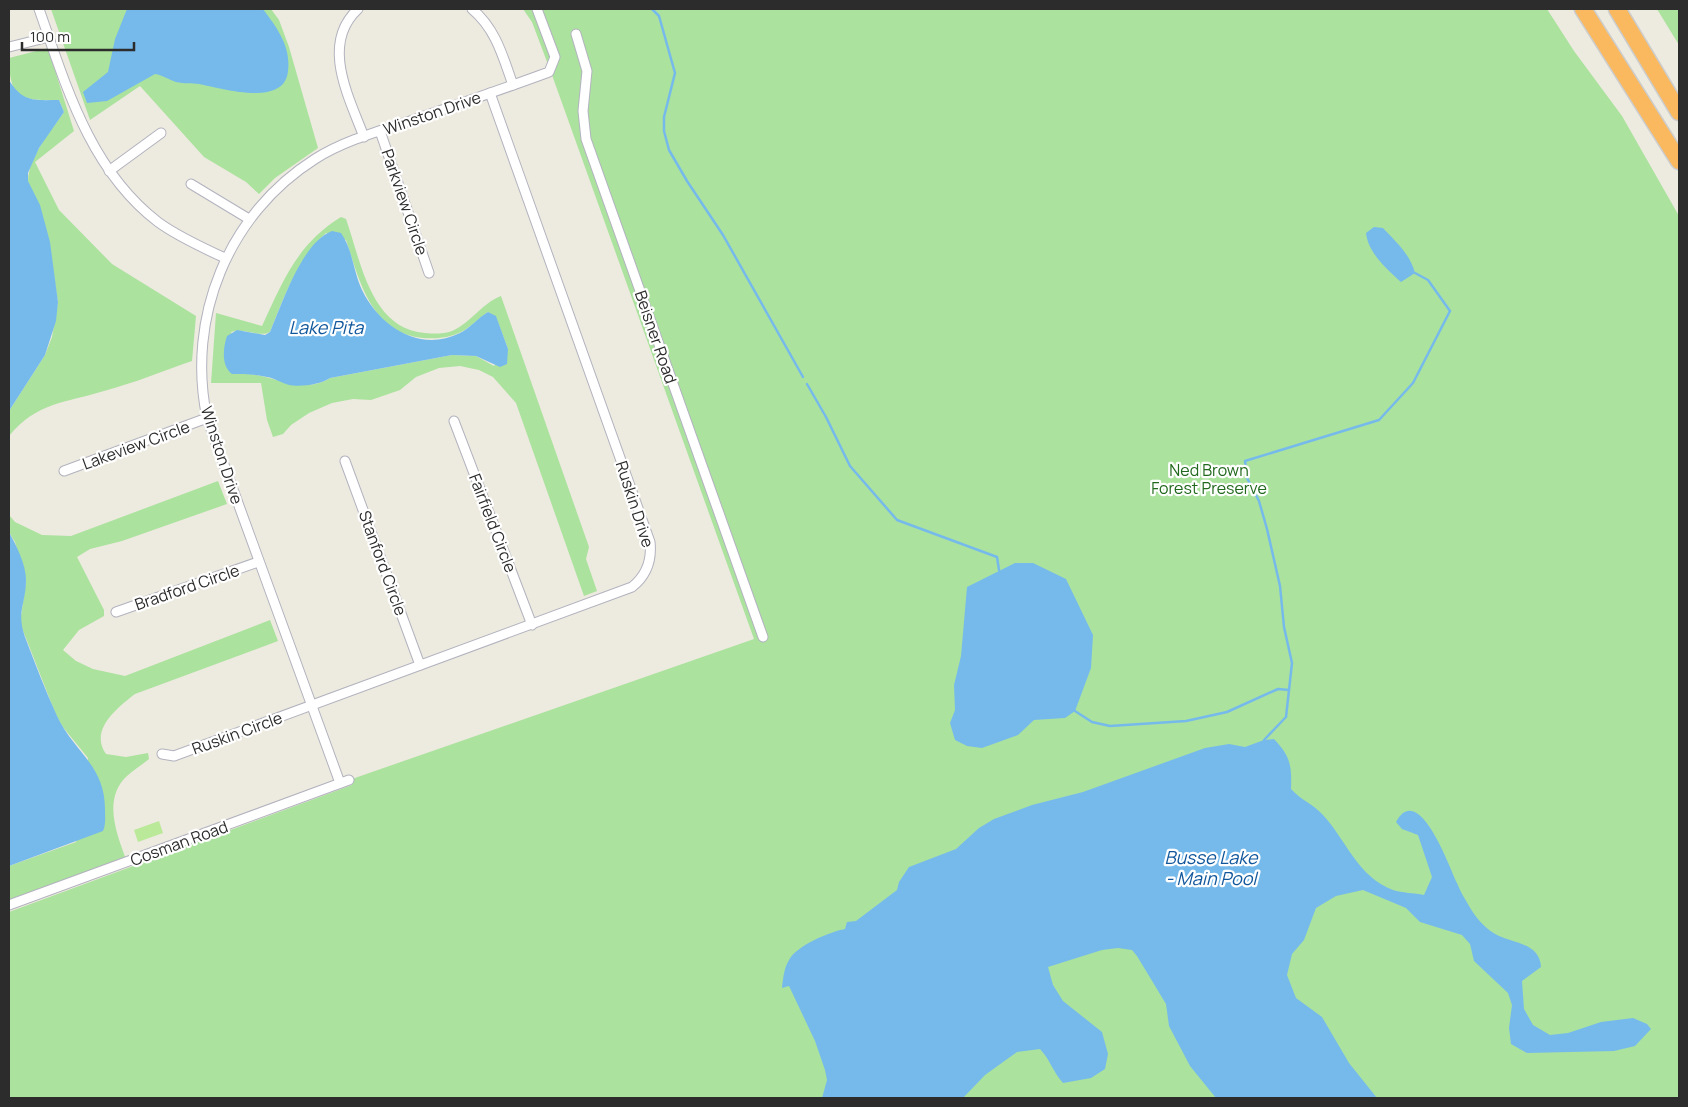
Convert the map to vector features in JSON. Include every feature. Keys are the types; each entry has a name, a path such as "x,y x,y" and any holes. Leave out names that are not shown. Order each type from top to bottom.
{"highway":[{"path":"1583,9 1679,161"},
{"path":"1617,9 1679,112"}],"street":[{"path":"39,9 88,137 109,171 129,196 159,223 225,258"},
{"path":"358,9 349,17 342,33 338,58 364,137"},
{"path":"472,9 486,23 495,36 513,85"},
{"name":"Winston Drive","path":"344,782 310,706 207,418 201,383 205,323 211,297 225,258 249,219 270,195 316,158 380,131 549,72 555,57 537,9"},
{"name":"Beisner Road","path":"576,34 587,71 582,111 586,139 763,637"},
{"path":"9,47 49,37"},
{"name":"Ruskin Drive","path":"310,706 632,587 641,580 651,556 650,542 490,93"},
{"name":"Parkview Circle","path":"380,131 429,273"},
{"path":"109,171 161,133"},
{"path":"191,184 249,219"},
{"name":"Lakeview Circle","path":"64,471 207,418"},
{"name":"Fairfield Circle","path":"454,421 532,625"},
{"name":"Stanford Circle","path":"345,462 420,665"},
{"name":"Bradford Circle","path":"116,612 258,562"},
{"name":"Ruskin Circle","path":"162,754 174,756 310,706"},
{"name":"Cosman Road","path":"9,905 344,782"}],"green space":[{"path":"51,9 271,9 279,20 289,47 318,148 275,178 259,194 246,182 204,157 140,86 90,120"},
{"name":"Ned Brown Forest Preserve","path":"523,9 1547,9 1574,51 1622,116 1679,216 1679,1098 9,1098 9,912 352,785 352,779 754,639 552,75 532,22"},
{"path":"1657,9 1679,9 1679,45"},
{"path":"48,48 74,131 35,162 59,210 112,264 196,316 192,361 126,384 52,405 30,416 9,436 9,411 45,355 52,337 58,302 52,264 28,181 29,172 36,153 64,112 59,100 36,100 20,95 15,90 12,82 9,58"},
{"path":"341,217 346,219 363,273 371,291 380,307 392,320 407,329 432,334 452,331 465,323 488,303 501,296 589,547 586,559 597,591 584,596 516,403 493,377 479,370 460,366 439,368 416,377 400,390 371,400 353,399 332,403 309,413 291,425 283,434 273,437 267,420 261,383 211,383 216,313 262,326 285,279 302,251 326,228","holes":["326,233 346,240 370,303 379,316 391,326 405,334 423,338 442,338 465,330 488,312 496,317 508,349 494,366 476,356 452,355 330,378 321,383 311,385 301,385 250,374 231,332 241,331 261,334 270,332 292,280 316,244"]},
{"path":"218,481 227,504 122,541 90,549 77,557 104,610 104,616 79,630 63,650 76,661 93,669 125,676 270,620 278,641 135,694 120,706 107,720 103,728 101,736 102,745 106,754 126,757 148,753 149,759 127,776 119,785 115,795 113,806 114,818 127,862 9,905 9,866 76,842 88,758 62,726 56,715 20,623 26,581 15,542 9,532 9,515 15,522 42,535 71,536"},
{"path":"159,821 163,833 138,842 134,830"}],"water":[{"path":"127,9 263,9 278,30 285,45 288,71 284,82 276,89 250,93 199,84 179,83 155,74 107,101 87,103 83,92 108,72 115,39"},
{"path":"9,80 19,93 30,99 59,100 64,112 39,148 28,173 28,181 40,205 50,242 58,302 56,321 45,355 9,411"},
{"path":"1374,227 1383,228 1398,243 1410,260 1415,273 1401,282 1379,260 1370,247 1366,233"},
{"name":"Lake Pita","path":"332,231 341,233 348,246 362,290 379,315 390,325 416,338 430,340 460,333 488,312 496,316 508,349 507,364 500,367 476,356 452,355 330,378 316,384 299,386 289,385 273,378 250,374 232,374 228,371 224,351 227,336 237,330 265,335 270,332 302,260 321,237"},
{"path":"9,532 20,555 26,574 26,588 21,614 22,628 57,716 71,739 94,769 100,781 104,794 105,826 103,831 9,866"},
{"path":"1015,563 1033,563 1066,579 1093,635 1091,668 1075,711 1065,718 1034,720 1018,735 982,748 967,746 955,740 950,723 955,710 954,685 961,656 967,587"},
{"name":"Busse Lake - Main Pool","path":"1274,739 1284,751 1289,761 1291,789 1323,815 1362,867 1381,884 1393,890 1424,895 1432,877 1418,835 1402,829 1396,822 1405,812 1414,812 1424,819 1441,846 1463,895 1478,919 1499,936 1531,949 1540,959 1541,967 1522,981 1524,1009 1533,1025 1550,1035 1568,1033 1601,1022 1633,1018 1647,1024 1651,1029 1635,1046 1614,1051 1527,1053 1511,1044 1509,1028 1512,1005 1508,993 1474,961 1470,944 1462,935 1420,922 1406,908 1363,890 1336,896 1316,908 1304,940 1292,954 1287,975 1296,998 1322,1017 1349,1063 1377,1098 1216,1098 1190,1066 1169,1026 1166,1004 1137,956 1132,950 1118,948 1102,950 1048,967 1053,985 1063,1001 1102,1032 1108,1054 1105,1069 1091,1078 1063,1083 1040,1049 1017,1052 985,1075 963,1098 822,1098 827,1080 815,1041 789,986 782,988 787,963 798,950 822,936 845,929 847,922 856,921 897,890 899,882 909,867 956,849 979,828 994,819 1032,805 1083,792 1205,748 1229,744 1245,747 1264,740"}],"waterway":[{"path":"652,9 659,16 675,73 664,117 664,131 669,150 723,235 803,377"},
{"path":"1264,740 1286,717 1292,663 1284,627 1280,586 1267,529 1259,501 1247,478 1245,461 1379,420 1413,383 1450,311 1428,280 1415,273"},
{"path":"807,384 826,417 850,466 897,520 997,557 999,570"},
{"path":"1075,711 1092,722 1110,726 1186,721 1227,712 1278,689 1289,690"}]}
